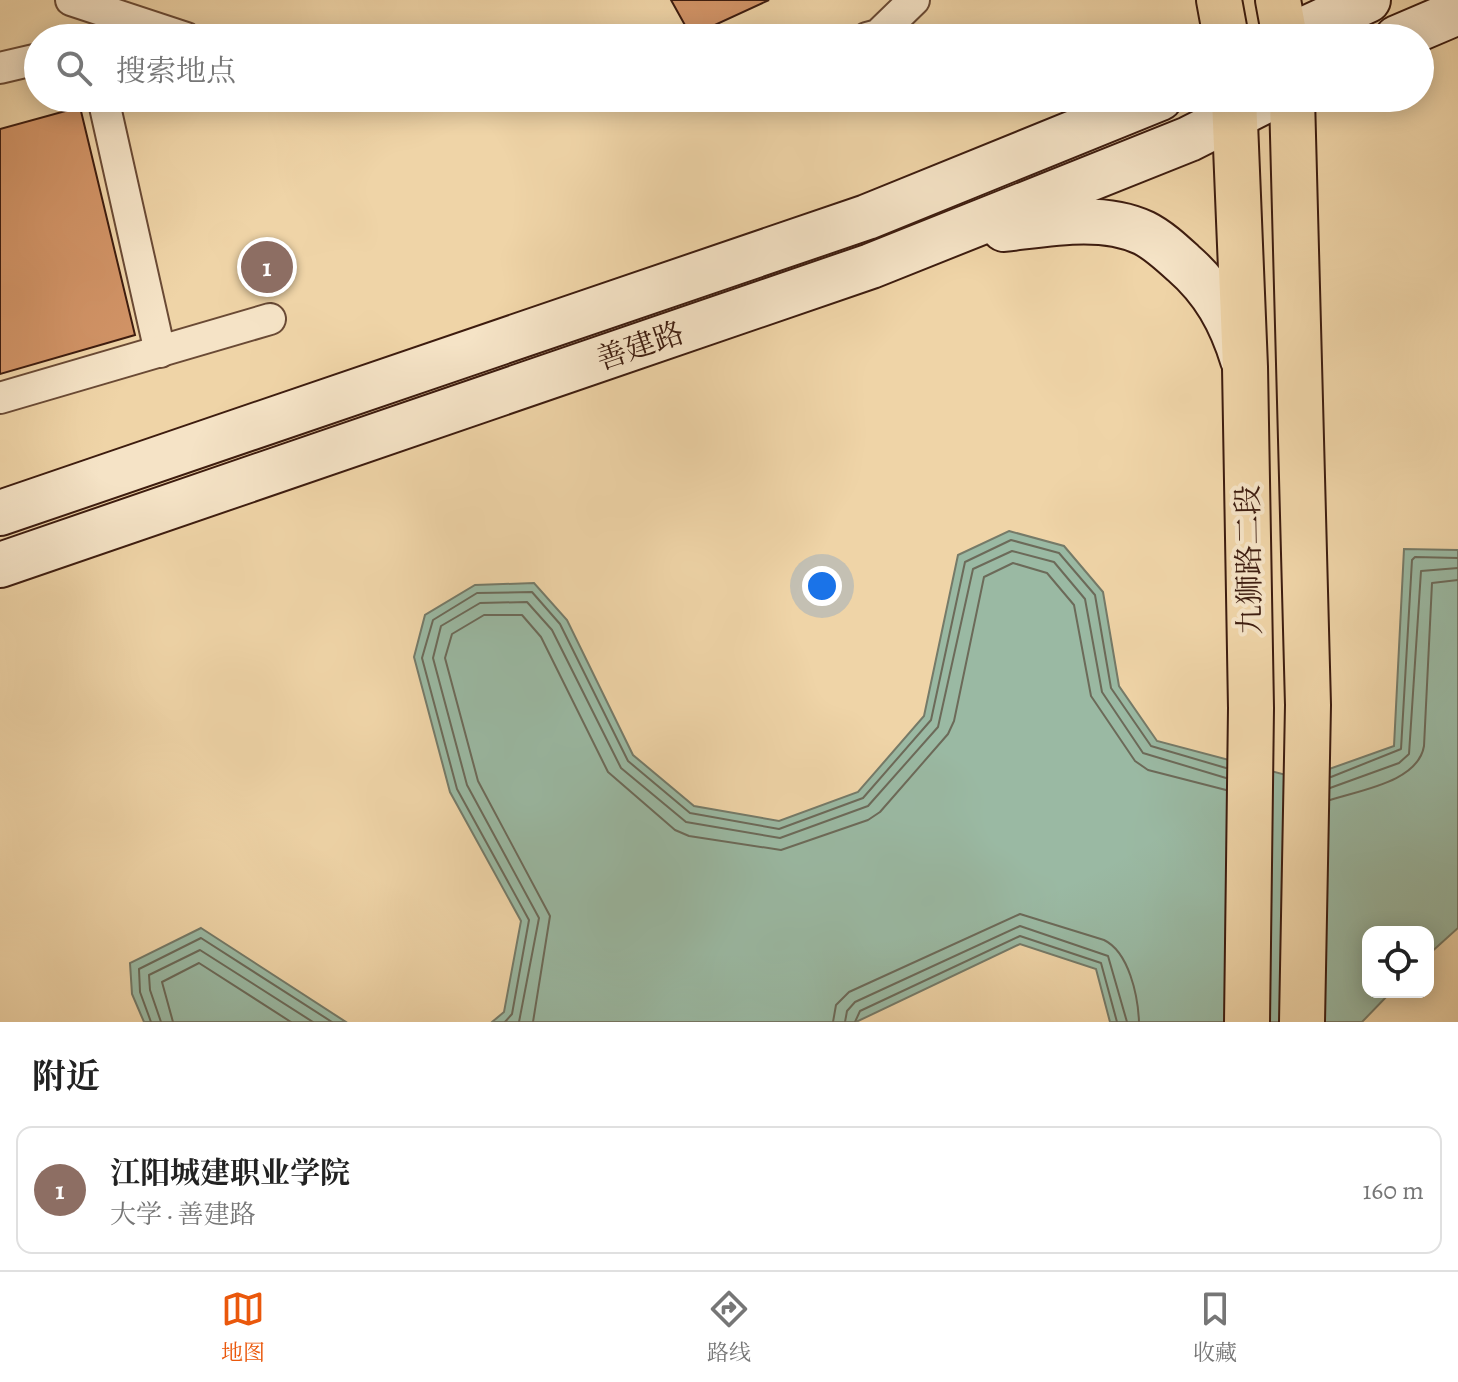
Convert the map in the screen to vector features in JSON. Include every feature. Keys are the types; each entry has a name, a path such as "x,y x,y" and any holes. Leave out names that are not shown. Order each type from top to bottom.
{"main road":[{"path":"1219,0 1223,24"},
{"path":"1278,0 1282,24"},
{"path":"1316,24 1368,0"},
{"path":"1430,24 1458,12"},
{"name":"善建路","path":"0,513 867,217 1126,112"},
{"name":"善建路","path":"0,565 871,266 1189,139 1233,112"},
{"name":"九狮路二段","path":"1246,112 1245,367 1251,708 1247,1022"},
{"name":"九狮路二段","path":"1292,112 1308,705 1302,1022"},
{"path":"946,236 1064,222 1113,225 1143,232 1196,274 1217,300 1232,326 1245,367"}],"street":[{"path":"71,0 144,24"},
{"path":"889,24 914,0"},
{"path":"0,68 24,62"},
{"path":"106,112 160,352"},
{"path":"0,398 270,319"}],"water":[{"path":"1009,531 1064,546 1103,592 1119,686 1157,741 1301,779 1394,746 1404,549 1458,550 1458,928 1434,950 1434,926 1362,926 1362,998 1385,998 1362,1022 1110,1022 1096,969 1020,944 856,1022 492,1022 504,1012 521,921 450,792 414,657 425,615 475,585 534,583 567,620 633,755 694,806 779,821 858,792 924,716 958,555"},
{"path":"201,928 346,1022 144,1022 132,994 130,963"}],"building":[{"path":"671,0 769,0 717,24 684,24"},
{"path":"62,112 81,112 135,335 0,374 0,129"}],"place":[{"name":"江阳城建职业学院","path":"267,267"}]}
